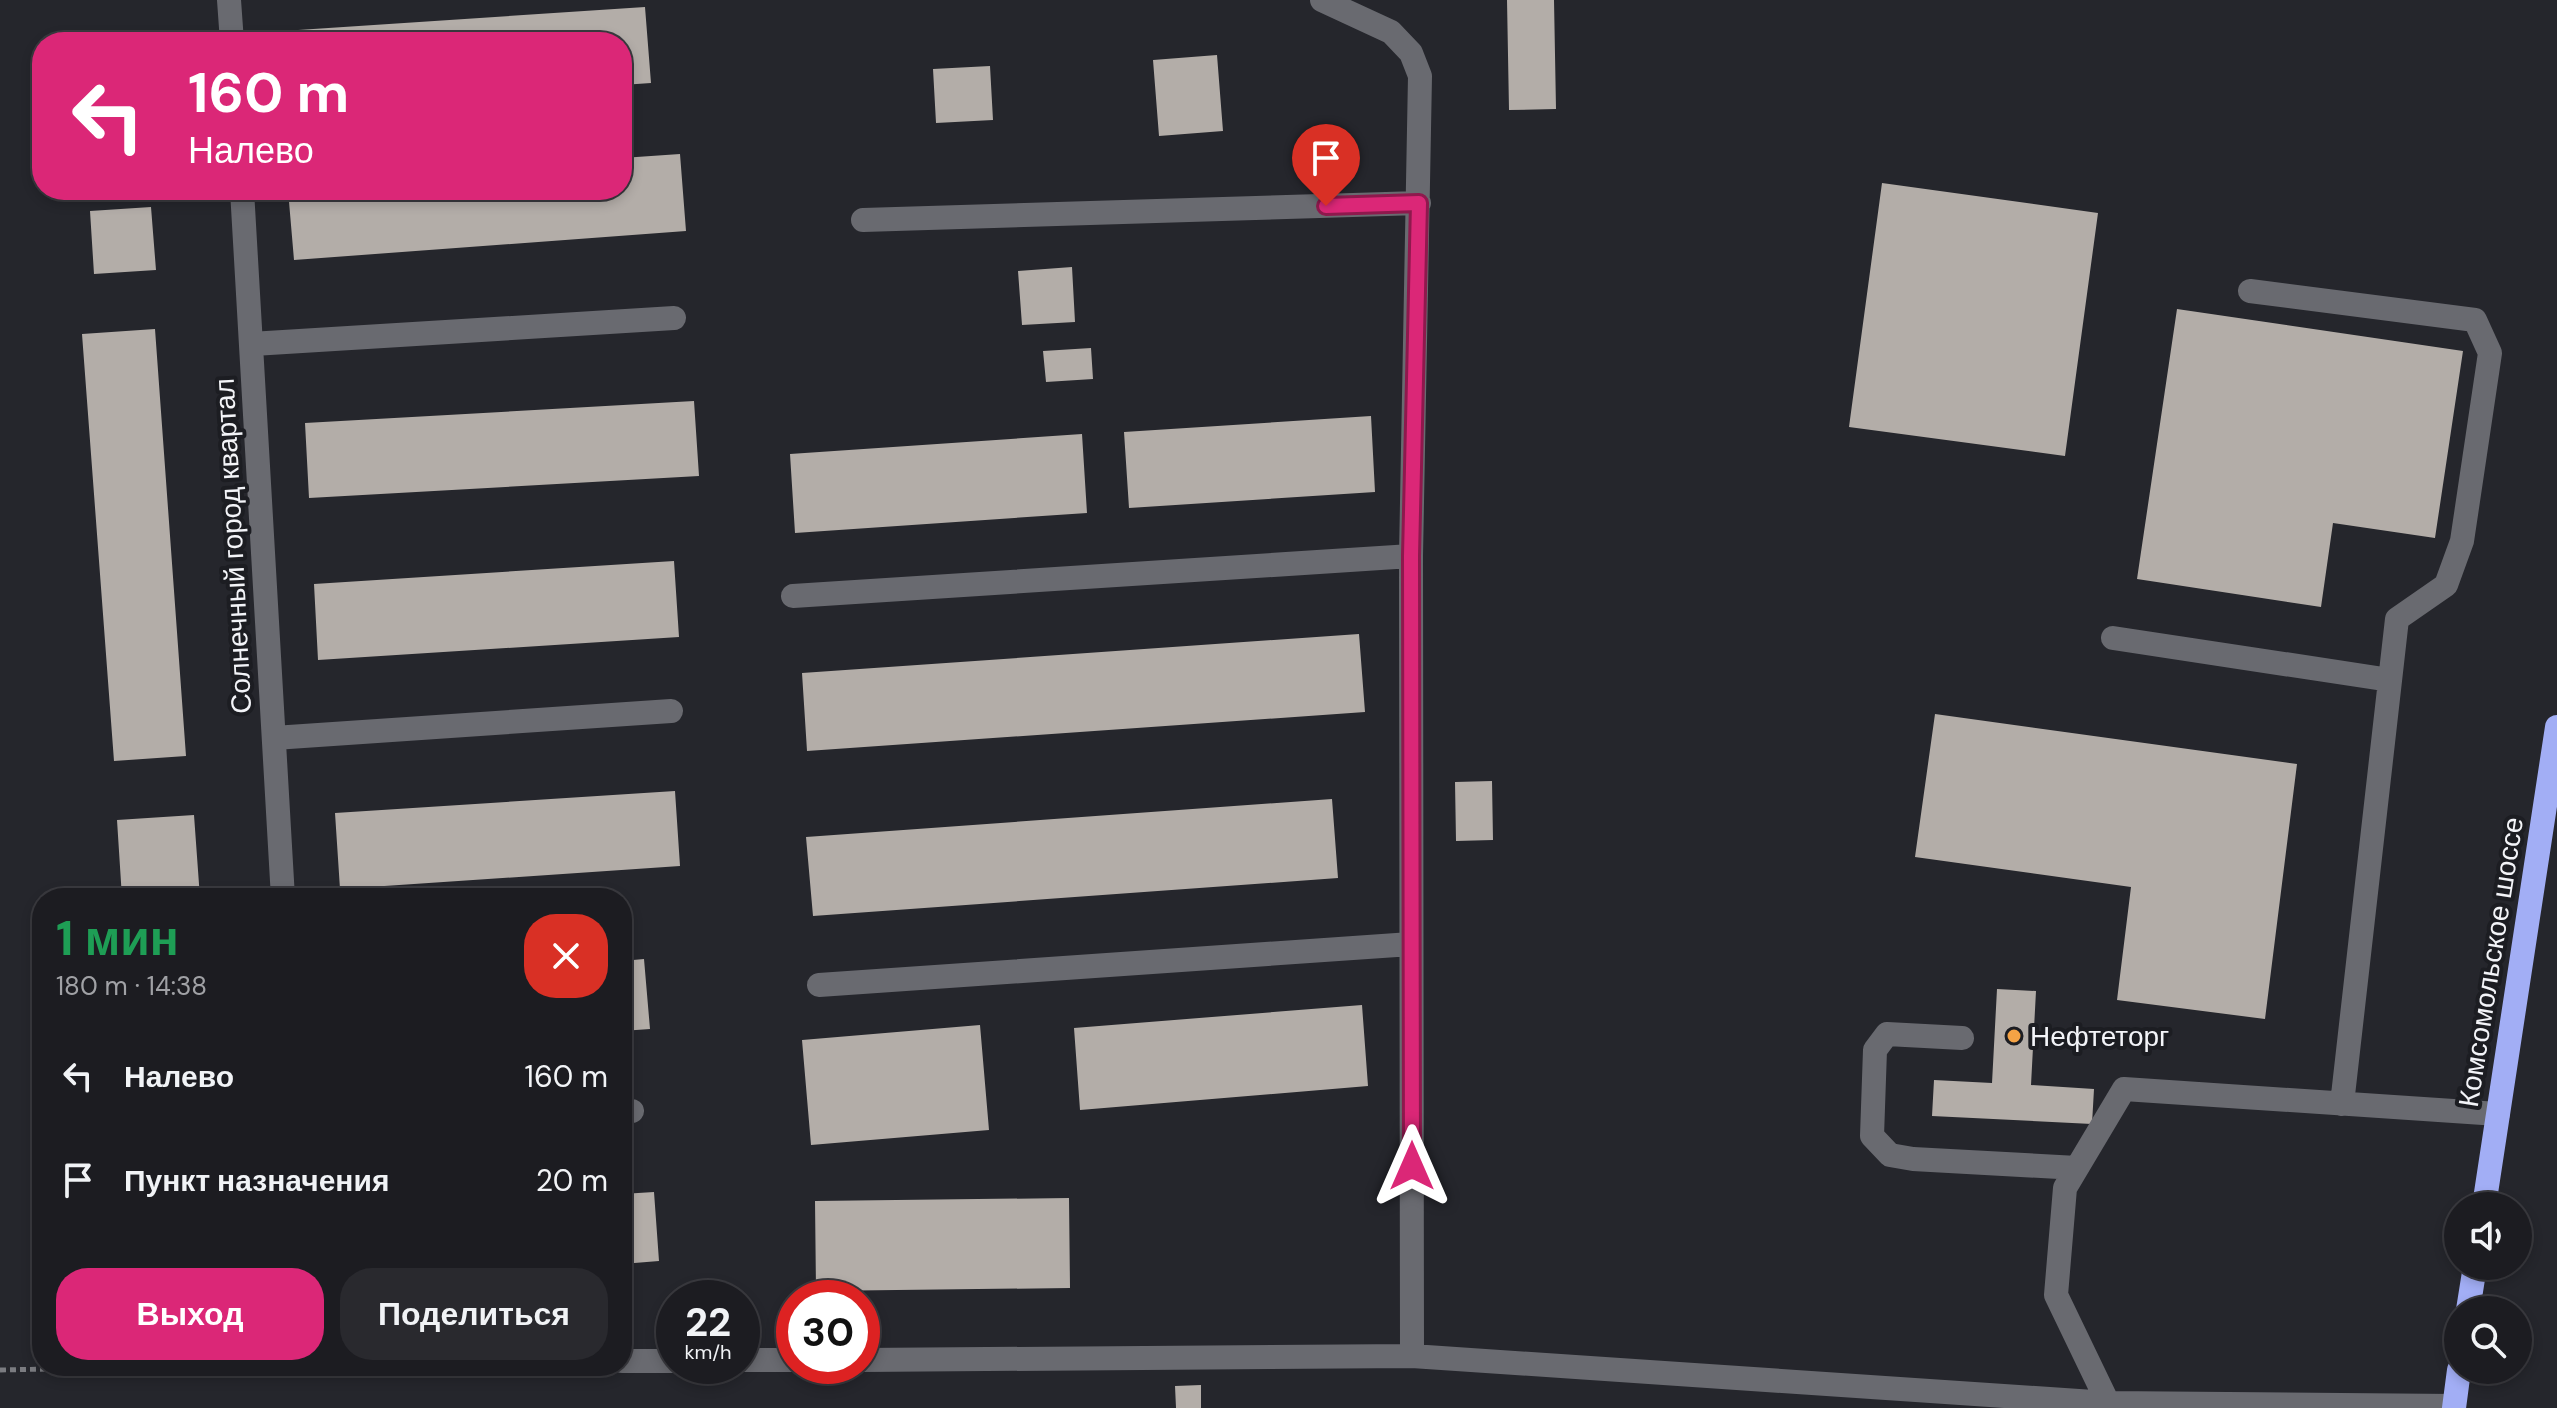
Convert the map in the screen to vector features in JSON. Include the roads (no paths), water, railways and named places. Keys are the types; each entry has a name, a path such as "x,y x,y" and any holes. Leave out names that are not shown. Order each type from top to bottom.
{"highway":[{"name":"Комсомольское шоссе","path":"2486,1192 2557,727"},
{"path":"2454,1407 2457,1384"}],"street":[{"path":"229,0 231,32"},
{"path":"1322,0 1391,32 1411,53 1420,76 1411,556 1412,1356"},
{"name":"Солнечный город квартал","path":"243,200 282,888"},
{"path":"863,220 1419,203"},
{"path":"2250,291 2475,320 2490,353 2462,541 2446,585 2397,619 2342,1104"},
{"path":"252,344 674,318"},
{"path":"793,596 1411,556"},
{"path":"2113,638 2390,680"},
{"path":"274,738 671,711"},
{"path":"819,985 1411,944"},
{"path":"1962,1038 1887,1034 1875,1050 1872,1136 1890,1155 1913,1159 2077,1168"},
{"path":"2108,1403 2056,1295 2065,1188 2124,1089 2498,1114"},
{"path":"880,1360 1412,1356 2108,1403 2454,1407"},
{"path":"632,1361 656,1361"}],"place":[{"name":"Нефтеторг","path":"2014,1036"}]}
